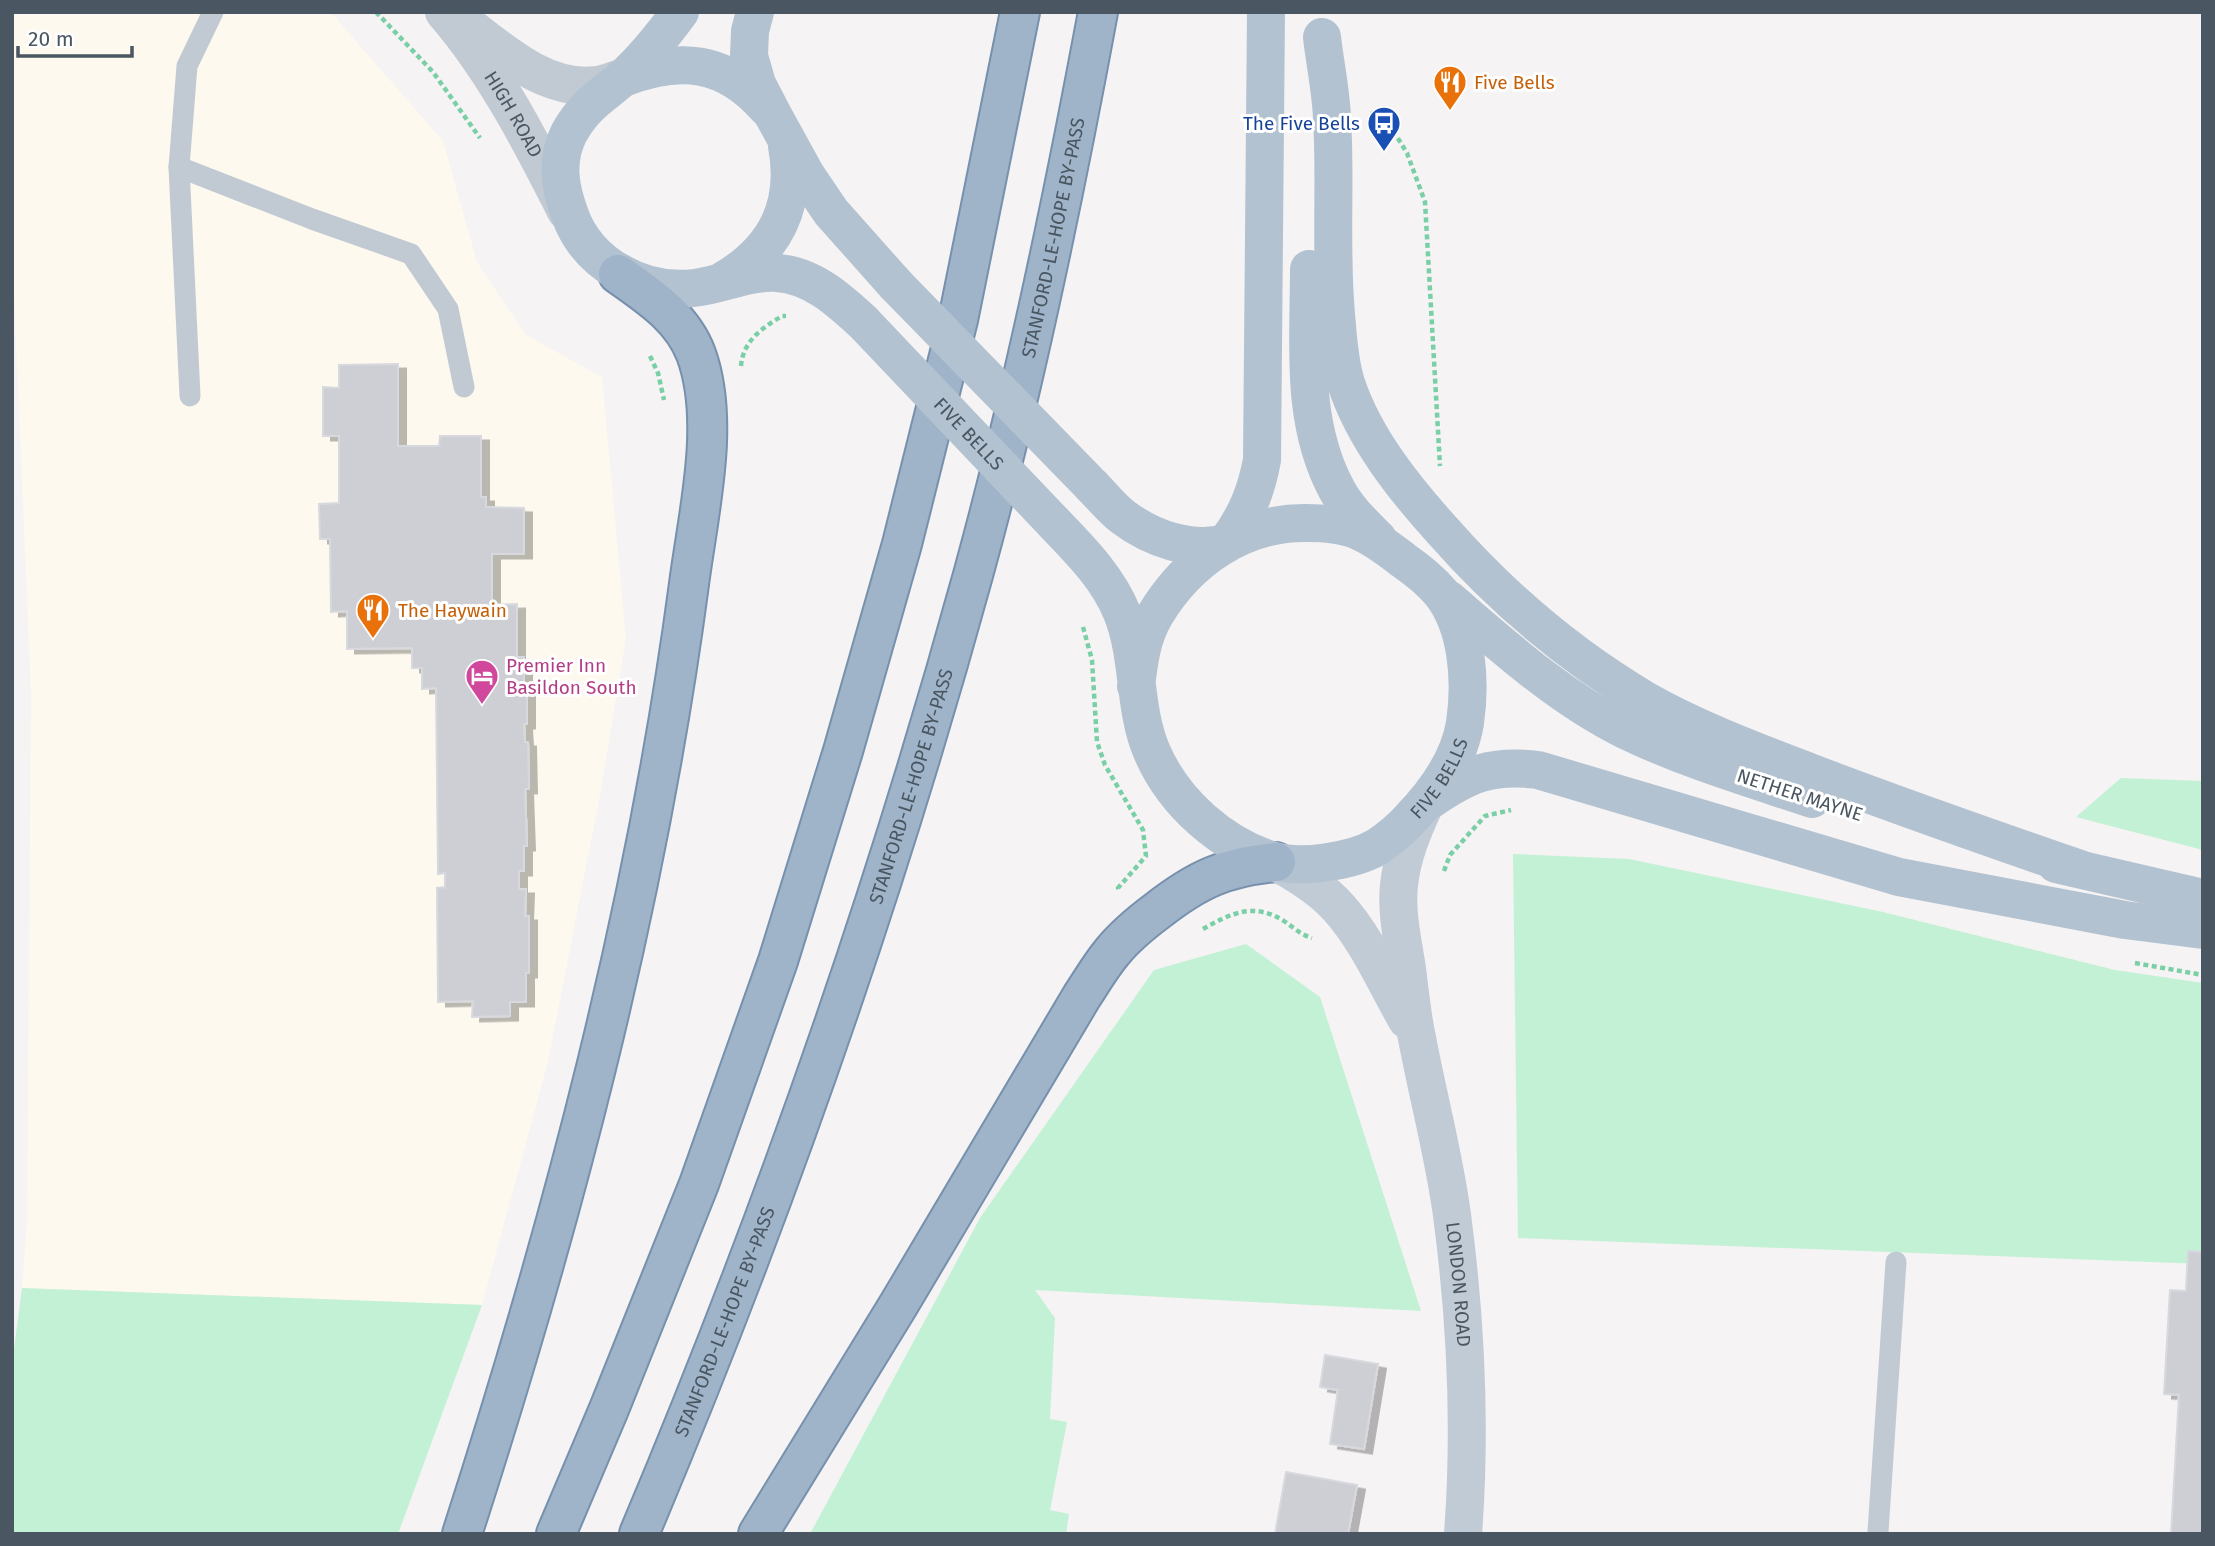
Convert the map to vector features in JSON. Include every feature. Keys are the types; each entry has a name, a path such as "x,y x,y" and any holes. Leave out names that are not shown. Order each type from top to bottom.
{"highway":[{"path":"556,1534 610,1409 699,1184 778,961 843,751 902,544 958,320 1020,12"},
{"name":"STANFORD-LE-HOPE BY-PASS","path":"639,1534 769,1210 854,970 918,767 974,571 1033,333 1077,128 1098,12"},
{"path":"461,1534 545,1265 611,1007 638,886 660,762 685,614 704,470 706,403 696,355 685,332 670,314 618,274"},
{"path":"758,1534 899,1304 1082,996 1112,952 1132,929 1187,888 1216,874 1248,865 1276,862"}],"main road":[{"name":"FIVE BELLS","path":"680,12 640,61 581,114 568,135 559,172 574,225 595,254 618,274 650,286 696,288 749,275 777,273 802,278 823,289 863,322 1085,556 1107,585 1122,613 1132,645 1136,686 1142,720 1153,754 1171,785 1190,808 1212,828 1243,848 1276,862 1307,864 1340,859 1374,849 1399,831 1425,804 1441,782 1455,756 1464,727 1468,695 1466,659 1458,624 1441,593 1387,547 1356,530 1328,523 1266,527 1226,544 1200,560 1178,583 1154,616 1140,650 1136,686"},
{"name":"FIVE BELLS","path":"755,12 750,31 749,56 757,84 779,127 831,212 895,285 1123,517 1144,530 1191,547 1226,544"},
{"path":"1226,544 1248,510 1262,460 1266,12"},
{"path":"1322,25 1310,104 1310,400 1321,454 1337,491 1357,519 1387,547"},
{"path":"1322,25 1332,118 1334,289 1338,346 1346,383 1385,458 1420,505 1466,558 1561,642 1605,674 1681,719 1730,742 1867,794 2080,869"},
{"name":"FIVE BELLS","path":"622,78 648,68 678,64 707,67 729,75 757,96 779,127 790,161 786,207 776,231 763,250 744,268 722,281"},
{"name":"NETHER MAYNE","path":"1441,593 1538,676 1624,729 1683,755 1862,816 1966,844 2203,898"},
{"path":"1425,804 1465,778 1488,770 1512,767 1538,770 1899,877 2112,918 2203,930"},
{"name":"LONDON ROAD","path":"1425,804 1402,862 1399,914 1416,1037 1438,1132 1452,1214 1464,1334 1468,1469 1463,1534"},
{"name":"LONDON ROAD","path":"1276,862 1317,888 1337,906 1354,927 1416,1037"}],"street":[{"name":"HIGH ROAD","path":"444,12 489,73 574,225"},
{"name":"HIGH ROAD","path":"451,12 518,64 545,76 571,85 595,85 622,78"}],"lane":[{"path":"190,396 179,167 187,66 213,12"},
{"path":"179,167 411,254 448,309 464,387"},
{"path":"1878,1532 1896,1262"}],"path":[{"path":"1363,116 1381,111 1408,153 1425,202 1440,476"},
{"path":"741,369 742,357 757,330 782,316 791,317"},
{"path":"1082,625 1091,660 1097,742 1105,765 1143,830 1146,842 1146,856 1118,888 1123,894"},
{"path":"1200,931 1223,918 1252,909 1270,912 1305,936 1315,939"}],"shaded area":[{"path":"12,12 328,12 443,141 477,262 526,335 602,377 626,638 601,790 548,1062 482,1305 22,1288 27,1219 31,694 12,248"}],"green space":[{"path":"2121,778 2203,781 2203,850 2076,817"},
{"path":"1513,854 1629,859 1883,912 2115,970 2203,983 2203,1264 1518,1238"},
{"path":"1246,944 1320,997 1421,1311 1035,1290 1055,1318 1050,1419 1067,1422 1050,1510 1069,1514 1066,1534 810,1534 980,1218 1154,970"},
{"path":"22,1288 482,1305 398,1534 12,1534 12,1364"}],"building":[{"name":"Premier Inn Basildon South","path":"398,364 398,446 439,446 440,436 481,436 481,497 486,497 486,507 524,508 524,554 492,554 492,605 517,604 517,657 524,657 524,683 527,683 527,724 524,724 525,742 528,742 529,789 525,789 527,846 524,846 524,871 519,871 519,889 526,889 529,973 526,973 526,1002 510,1002 510,1016 472,1017 473,1001 438,1002 437,888 445,887 445,873 438,874 436,688 422,689 422,668 412,668 412,648 347,649 347,611 331,612 330,539 320,539 319,504 339,503 339,436 323,436 323,387 339,388 339,365"},
{"path":"2188,1251 2203,1252 2203,1534 2171,1534 2179,1395 2164,1394 2170,1290 2186,1291"},
{"path":"1325,1355 1378,1364 1364,1449 1330,1444 1338,1390 1320,1387"},
{"path":"1286,1472 1357,1485 1348,1534 1275,1534"}],"place":[{"name":"Five Bells","path":"1450,112"},
{"name":"The Five Bells","path":"1384,153"},
{"name":"The Haywain","path":"373,640"},
{"name":"Premier Inn Basildon South","path":"482,706"}]}
